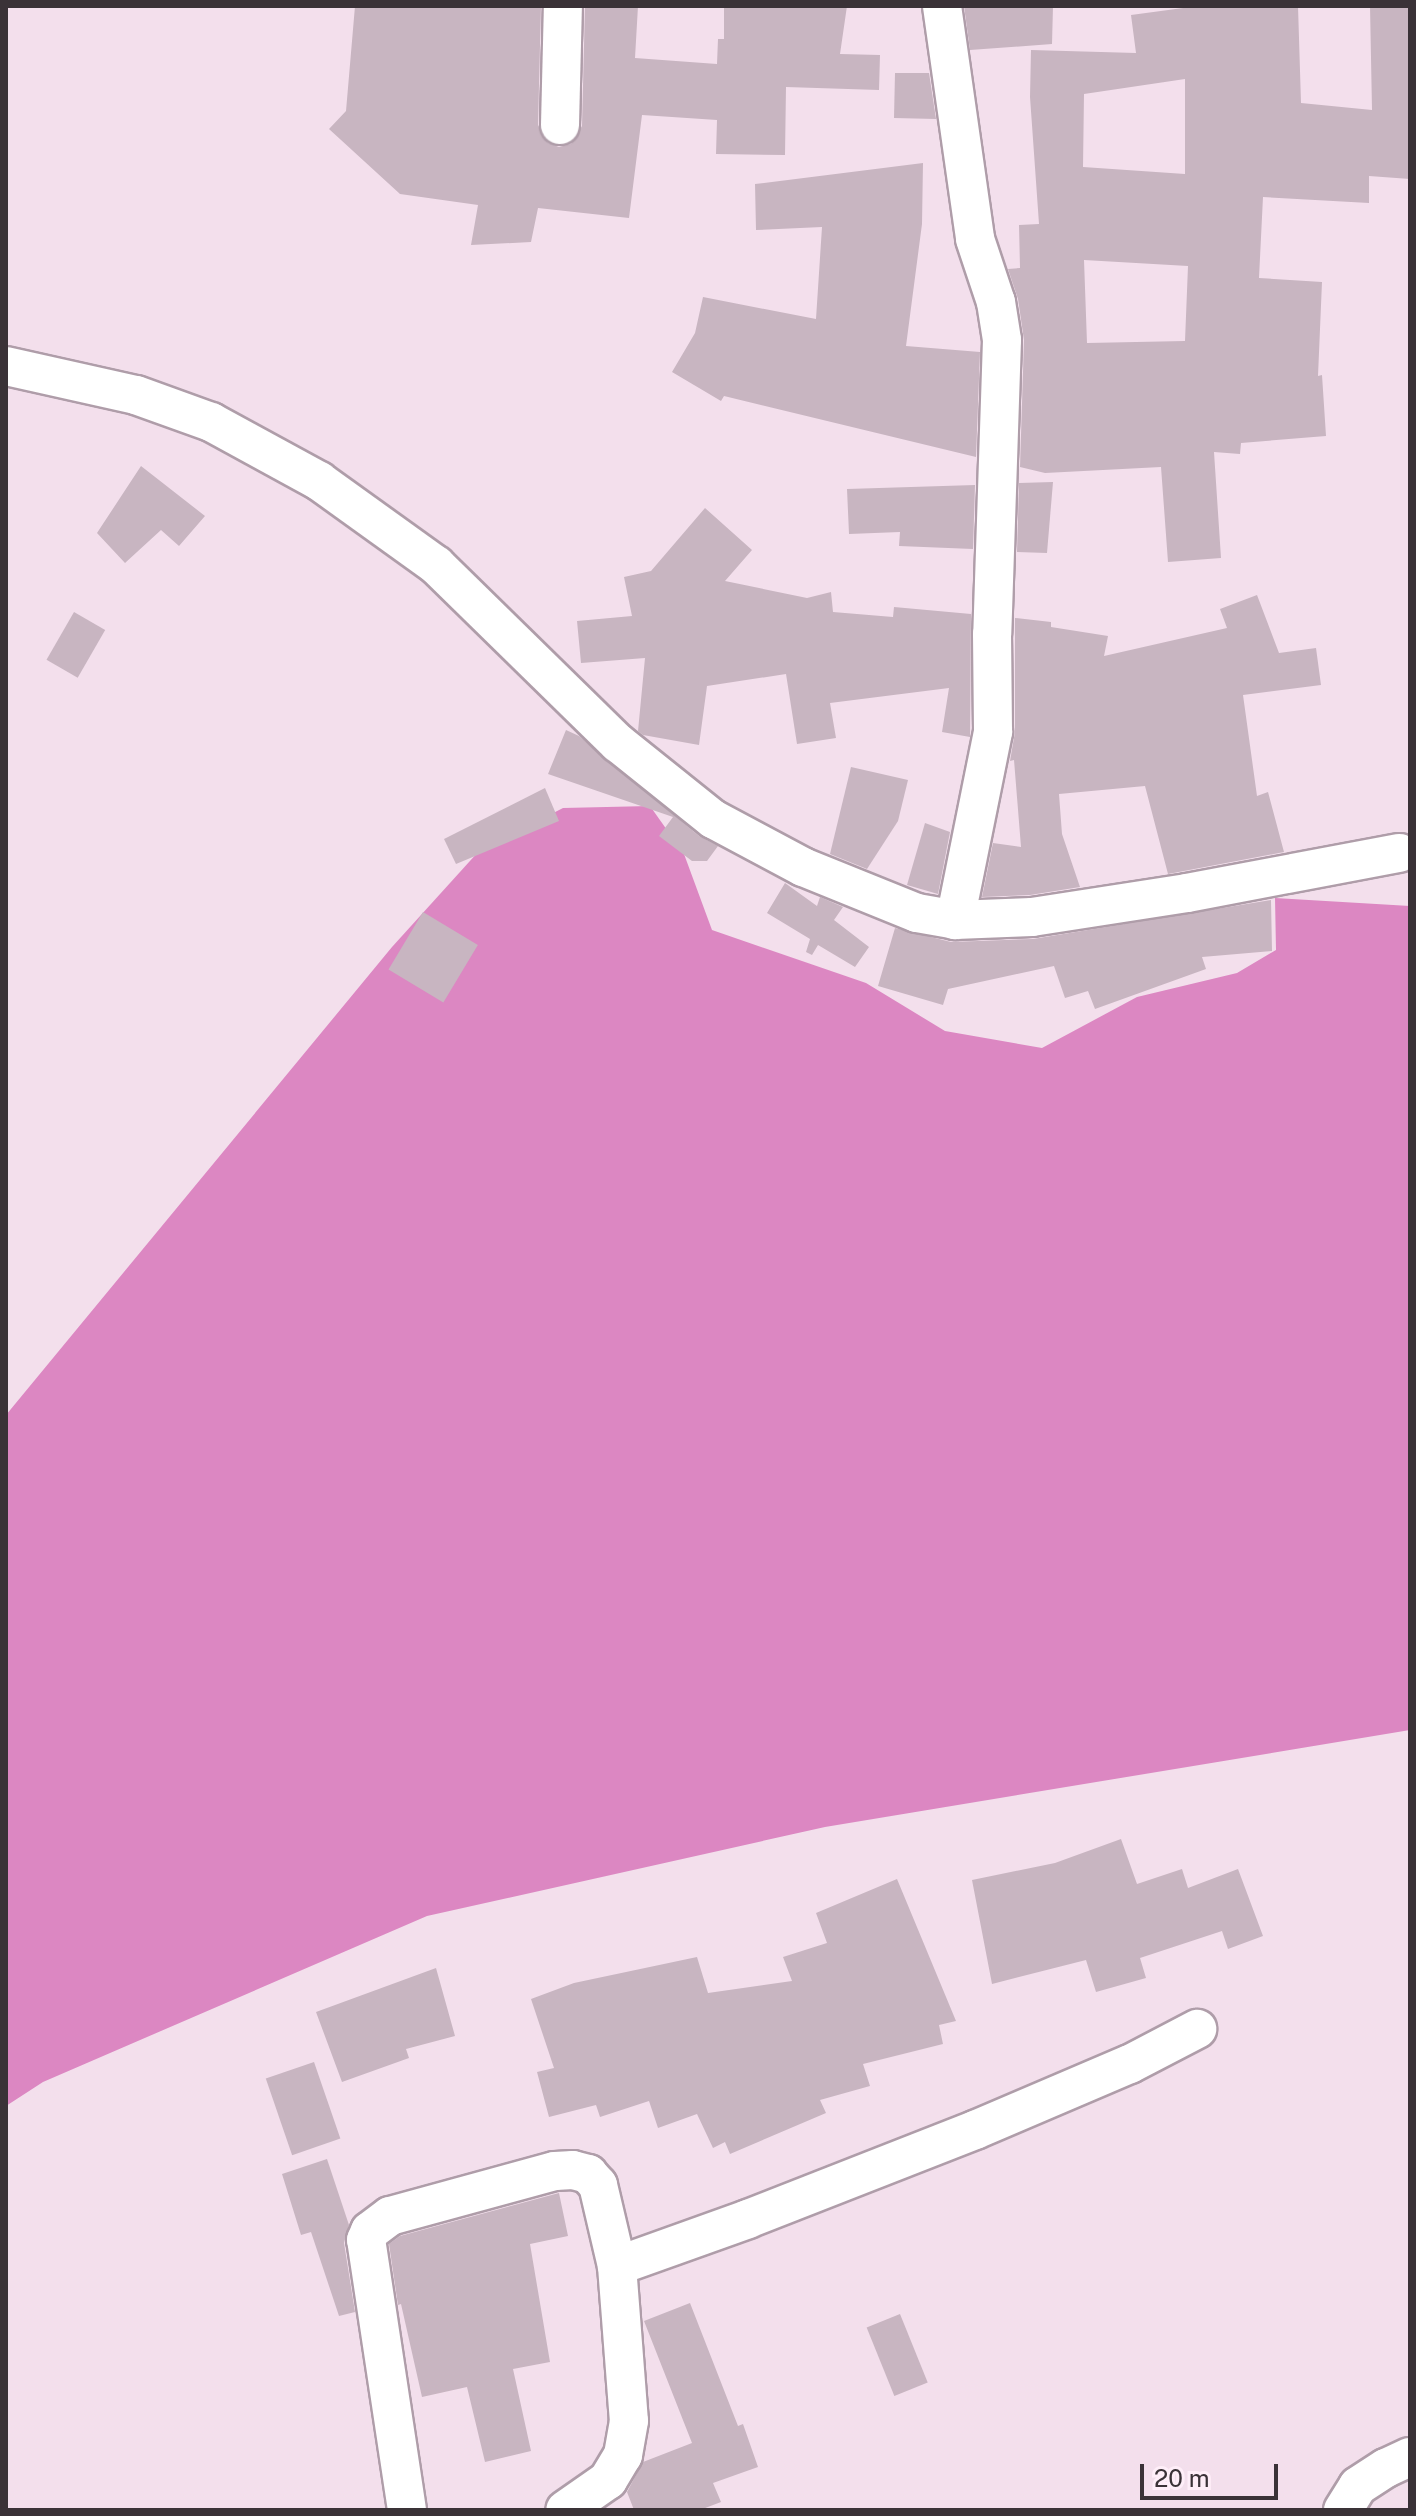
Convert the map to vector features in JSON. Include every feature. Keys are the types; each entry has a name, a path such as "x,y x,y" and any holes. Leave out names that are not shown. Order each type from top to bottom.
{"street":[{"path":"560,125 563,6"},
{"path":"942,6 975,239 996,302 1002,340 992,634 993,732 955,920"},
{"path":"6,366 136,395 211,422 266,449 380,522 436,565 618,743 713,819 803,867 917,913 955,920 990,920 1107,907 1399,853"},
{"path":"617,2266 748,2219 975,2130 1130,2064 1197,2029"},
{"path":"407,2510 366,2240 370,2231 390,2216 555,2171 573,2170 588,2174 598,2185 617,2266 629,2421 623,2455 608,2480 565,2510"},
{"path":"1343,2510 1358,2486 1410,2457"}],"shaded area":[{"path":"650,806 684,854 712,930 866,983 945,1031 1042,1048 1137,997 1237,973 1276,950 1275,898 1410,906 1410,1730 825,1827 427,1916 43,2082 6,2106 6,1415 392,947 479,851 563,808"}],"building":[{"path":"355,6 541,6 538,125 548,143 559,147 571,144 582,126 585,6 638,6 635,58 717,64 718,39 724,39 724,6 847,6 840,54 880,55 879,90 786,87 785,155 716,154 717,120 642,115 629,218 538,208 531,242 471,245 478,205 400,194 329,129 346,111"},
{"path":"964,6 1053,6 1052,44 970,50"},
{"path":"1198,6 1298,6 1301,103 1372,110 1370,6 1410,6 1410,179 1369,176 1369,203 1263,197 1259,278 1322,282 1318,376 1322,375 1326,436 1241,443 1240,454 1214,452 1221,558 1168,562 1161,467 1045,473 1020,467 1024,340 1018,299 1008,269 1020,268 1019,225 1039,224 1030,97 1031,50 1136,53 1131,15","holes":["1185,79 1185,174 1083,167 1084,94","1084,260 1188,266 1185,341 1087,343"]},
{"path":"895,73 929,73 936,119 894,118"},
{"path":"923,163 922,224 906,346 980,352 976,457 724,396 721,401 672,372 695,333 703,297 816,319 822,227 756,230 755,184"},
{"path":"141,466 205,516 179,546 161,530 125,563 97,533"},
{"path":"1053,482 1047,553 1017,552 1019,483"},
{"path":"975,485 973,549 899,546 900,532 849,534 847,489"},
{"path":"705,508 752,550 725,581 807,598 831,592 833,612 893,617 894,607 971,614 970,737 942,732 949,688 830,703 836,738 797,744 786,674 707,686 699,745 643,735 638,731 645,658 581,663 577,621 632,616 624,577 651,571"},
{"path":"1257,595 1279,653 1316,648 1321,685 1243,695 1257,796 1268,792 1284,852 1168,874 1145,786 1059,794 1062,834 1080,887 1030,895 982,897 993,843 1021,847 1014,760 1010,761 1015,732 1015,618 1051,622 1051,627 1108,636 1104,656 1227,628 1220,609"},
{"path":"74,612 105,630 78,678 46,660"},
{"path":"566,730 579,736 699,836 718,846 707,861 692,861 659,836 673,817 548,774"},
{"path":"851,767 908,780 898,821 867,869 830,854"},
{"path":"545,788 559,821 456,864 444,839"},
{"path":"925,823 950,832 938,894 907,885"},
{"path":"785,883 817,906 820,897 843,907 834,920 869,947 855,967 818,945 812,955 806,952 810,939 767,913"},
{"path":"1271,900 1272,951 1202,957 1206,969 1095,1009 1088,991 1065,998 1054,966 948,989 943,1005 878,986 895,928 951,942 1033,939"},
{"path":"423,912 478,945 443,1002 388,969"},
{"path":"1121,1839 1137,1884 1182,1869 1188,1888 1238,1869 1263,1936 1228,1949 1222,1931 1140,1958 1146,1978 1096,1992 1086,1960 992,1984 972,1880 1055,1863"},
{"path":"897,1879 956,2021 939,2025 943,2044 863,2064 870,2086 820,2100 826,2113 730,2154 725,2142 713,2148 697,2114 658,2128 649,2101 600,2117 596,2105 549,2117 537,2072 554,2068 531,1999 574,1983 697,1957 708,1993 792,1981 783,1957 827,1943 816,1913"},
{"path":"436,1968 455,2036 406,2049 409,2058 342,2082 316,2012"},
{"path":"314,2062 340,2139 292,2155 266,2079"},
{"path":"327,2159 349,2225 344,2243 355,2312 339,2316 311,2232 301,2235 282,2174"},
{"path":"559,2193 568,2236 530,2244 550,2362 513,2369 531,2451 485,2462 467,2387 422,2397 401,2304 398,2305 389,2244 400,2236"},
{"path":"690,2303 738,2426 743,2424 758,2467 713,2483 721,2502 700,2510 634,2510 627,2492 643,2462 692,2443 644,2321"},
{"path":"900,2314 928,2383 894,2396 867,2327"}]}
